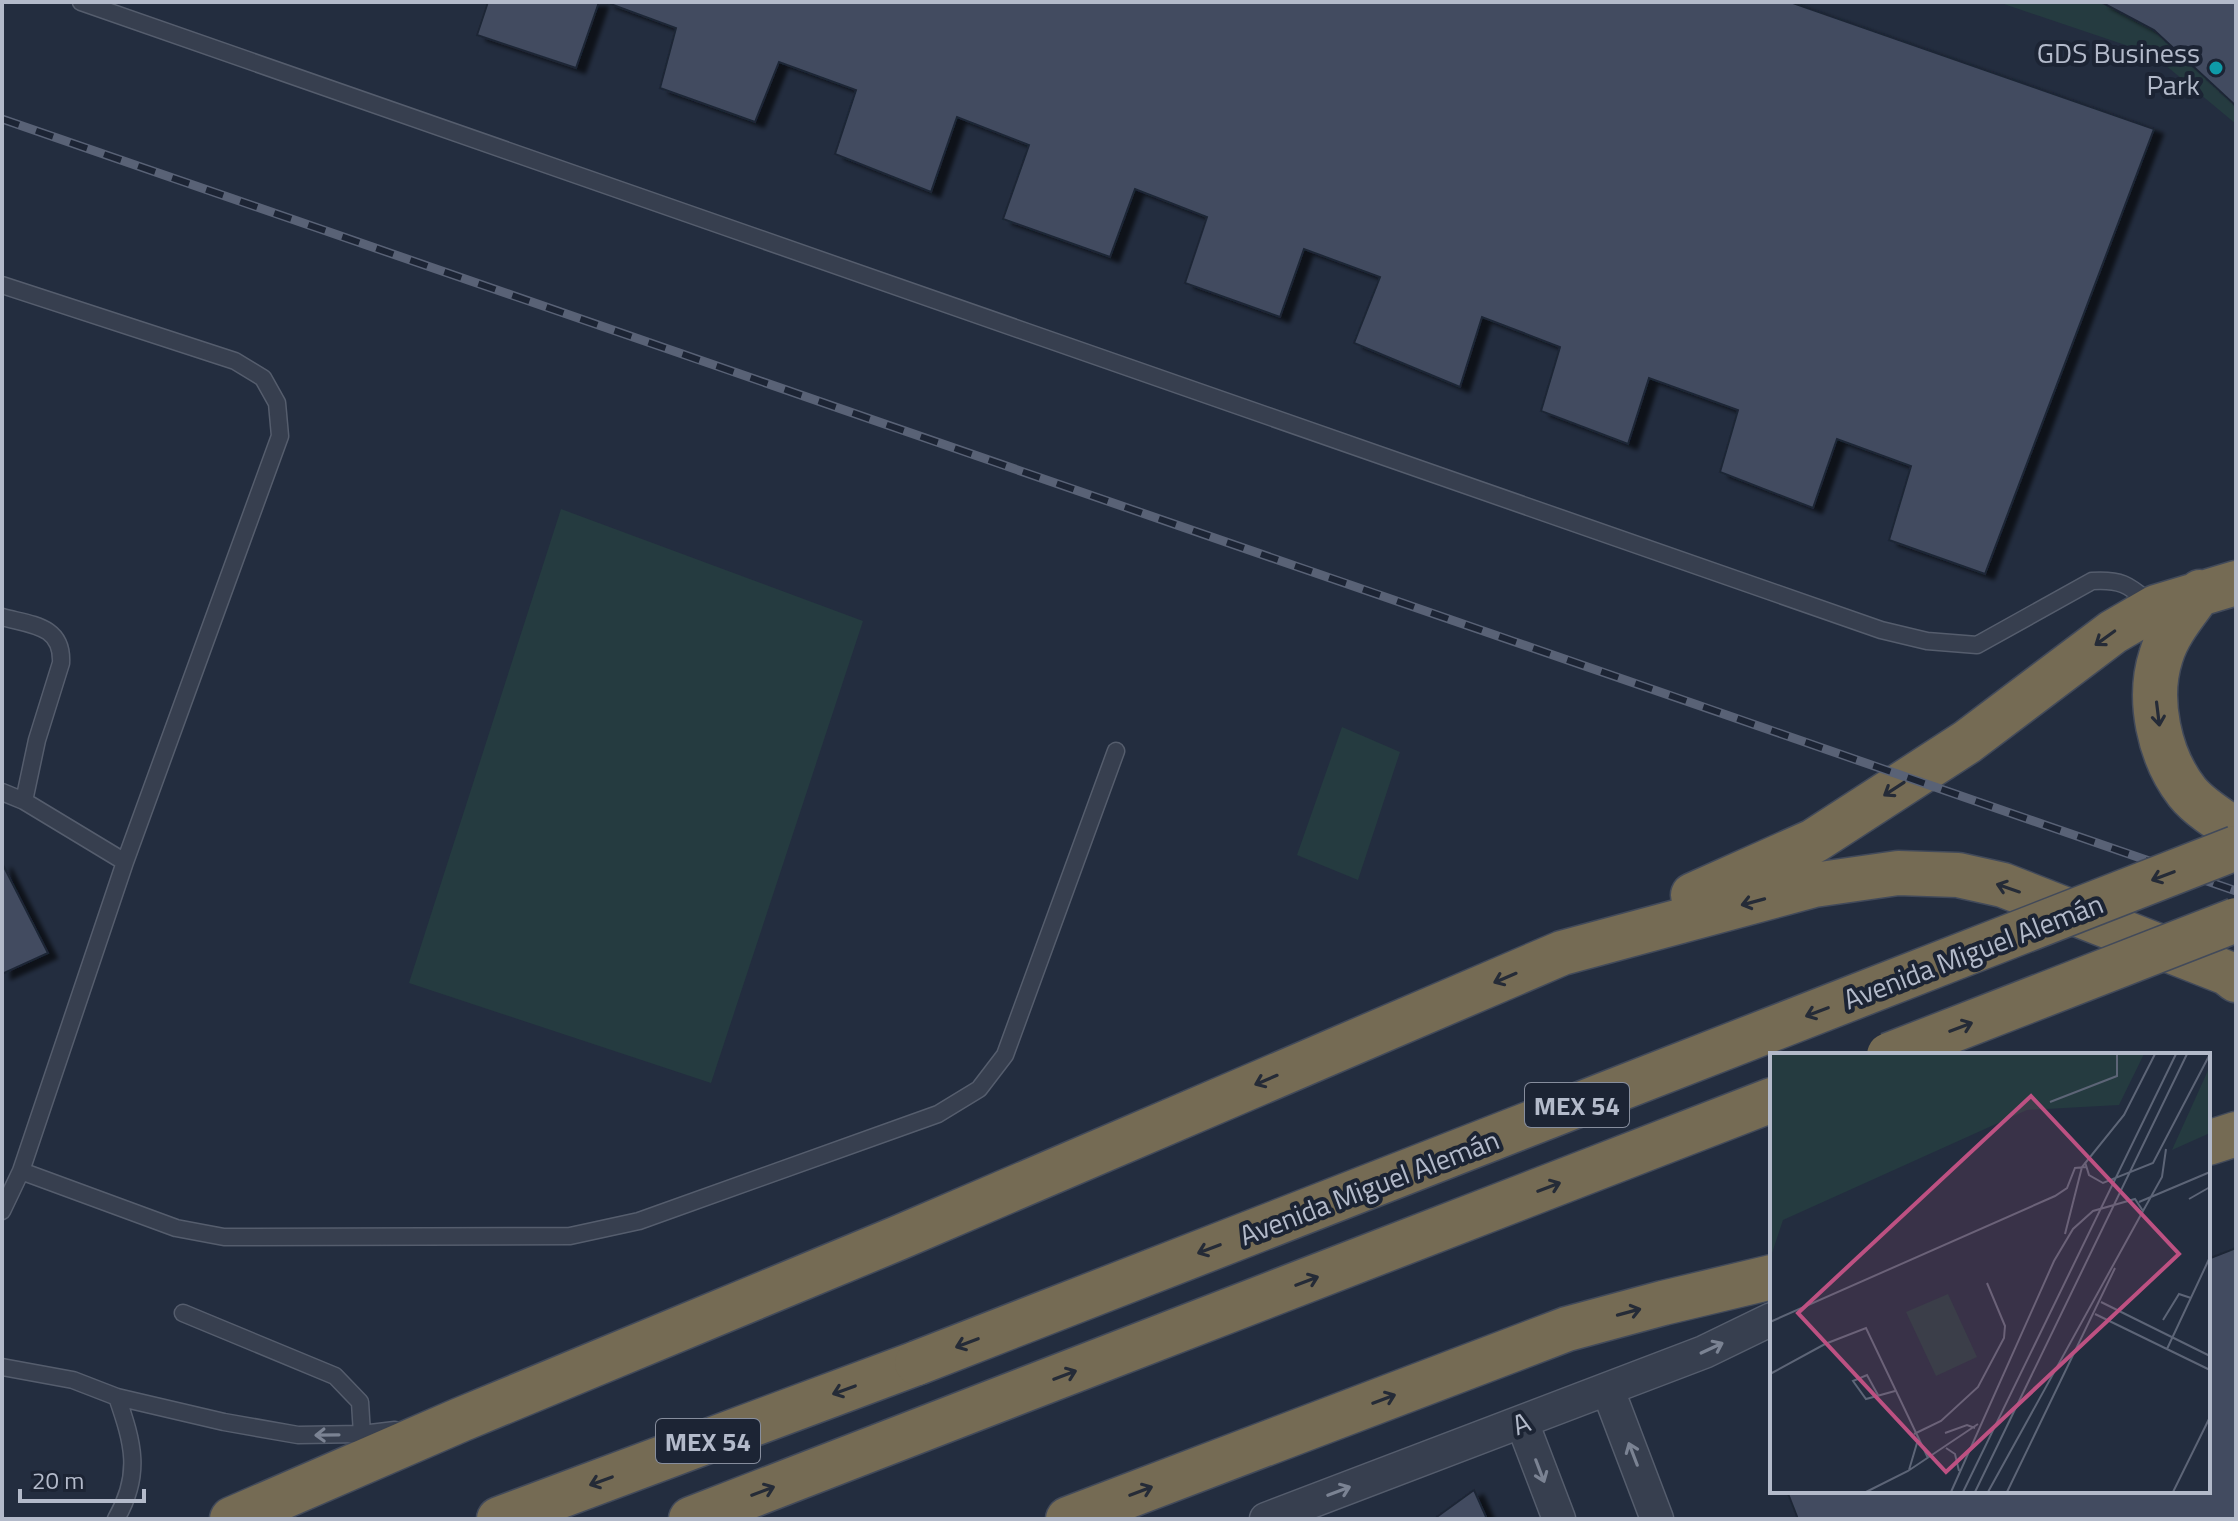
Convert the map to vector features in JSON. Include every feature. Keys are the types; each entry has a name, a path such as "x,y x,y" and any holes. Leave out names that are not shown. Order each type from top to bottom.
{"highway":[{"path":"2192,602 2162,653 2155,681 2158,721 2169,763 2188,794 2236,830"},
{"path":"232,1519 460,1420 884,1244 1562,953 1814,841 1967,742 2113,632 2192,602"},
{"name":"Avenida Miguel Alemán","path":"499,1519 917,1363 2236,848"},
{"path":"1562,953 1814,885 1898,873 1958,875 2003,885 2227,973 2236,980"},
{"path":"1894,1053 2236,920"},
{"name":"MEX 54","path":"691,1519 1770,1101"},
{"path":"2210,1142 2236,1134"},
{"path":"1068,1519 1567,1329 1770,1277"}],"street":[{"name":"A","path":"1266,1519 1608,1390 1704,1352 1770,1320"},
{"path":"1608,1390 1657,1519"},
{"path":"1522,1422 1559,1519"}],"lane":[{"path":"81,2 1881,630 1927,641 1977,645 2092,581 2112,580 2192,602"},
{"path":"2,285 235,361 263,378 277,403 280,436 125,862 21,1171 2,1211"},
{"path":"2,617 48,630 58,639 62,650 24,801"},
{"path":"21,1171 176,1228 224,1237 570,1236 639,1221 938,1114 979,1089 1005,1055 1116,751"},
{"path":"2,792 24,801 125,862"},
{"path":"183,1313 335,1376 360,1402 362,1434"},
{"path":"2,1367 73,1380 117,1397 224,1422 298,1435 362,1434 460,1420"},
{"path":"116,1519 124,1505 133,1472 131,1437 117,1397"}],"green space":[{"path":"1998,2 2236,2 2236,124 2152,54"},
{"path":"561,509 863,621 711,1083 409,983"},
{"path":"1342,727 1400,752 1358,880 1297,855"}],"building":[{"path":"488,2 599,2 576,68 477,35"},
{"path":"605,2 1790,2 2154,129 1985,574 1889,540 1911,466 1837,439 1813,508 1720,472 1738,410 1649,378 1628,444 1541,411 1560,347 1482,317 1460,387 1354,343 1380,277 1304,249 1280,317 1185,283 1207,217 1135,189 1110,257 1003,219 1029,145 957,117 931,192 835,154 856,90 779,62 755,122 660,88 676,28"},
{"name":"GDS Business Park","path":"2101,2 2236,2 2236,106 2154,30"},
{"path":"2,863 48,953 2,974"},
{"path":"2236,1248 2236,1519 1798,1519 1788,1493 2210,1493 2210,1258"},
{"path":"1474,1490 1487,1519 1434,1519"}],"railway":[{"path":"2,119 2236,891"}],"place":[{"name":"GDS Business Park","path":"2216,68"}]}
